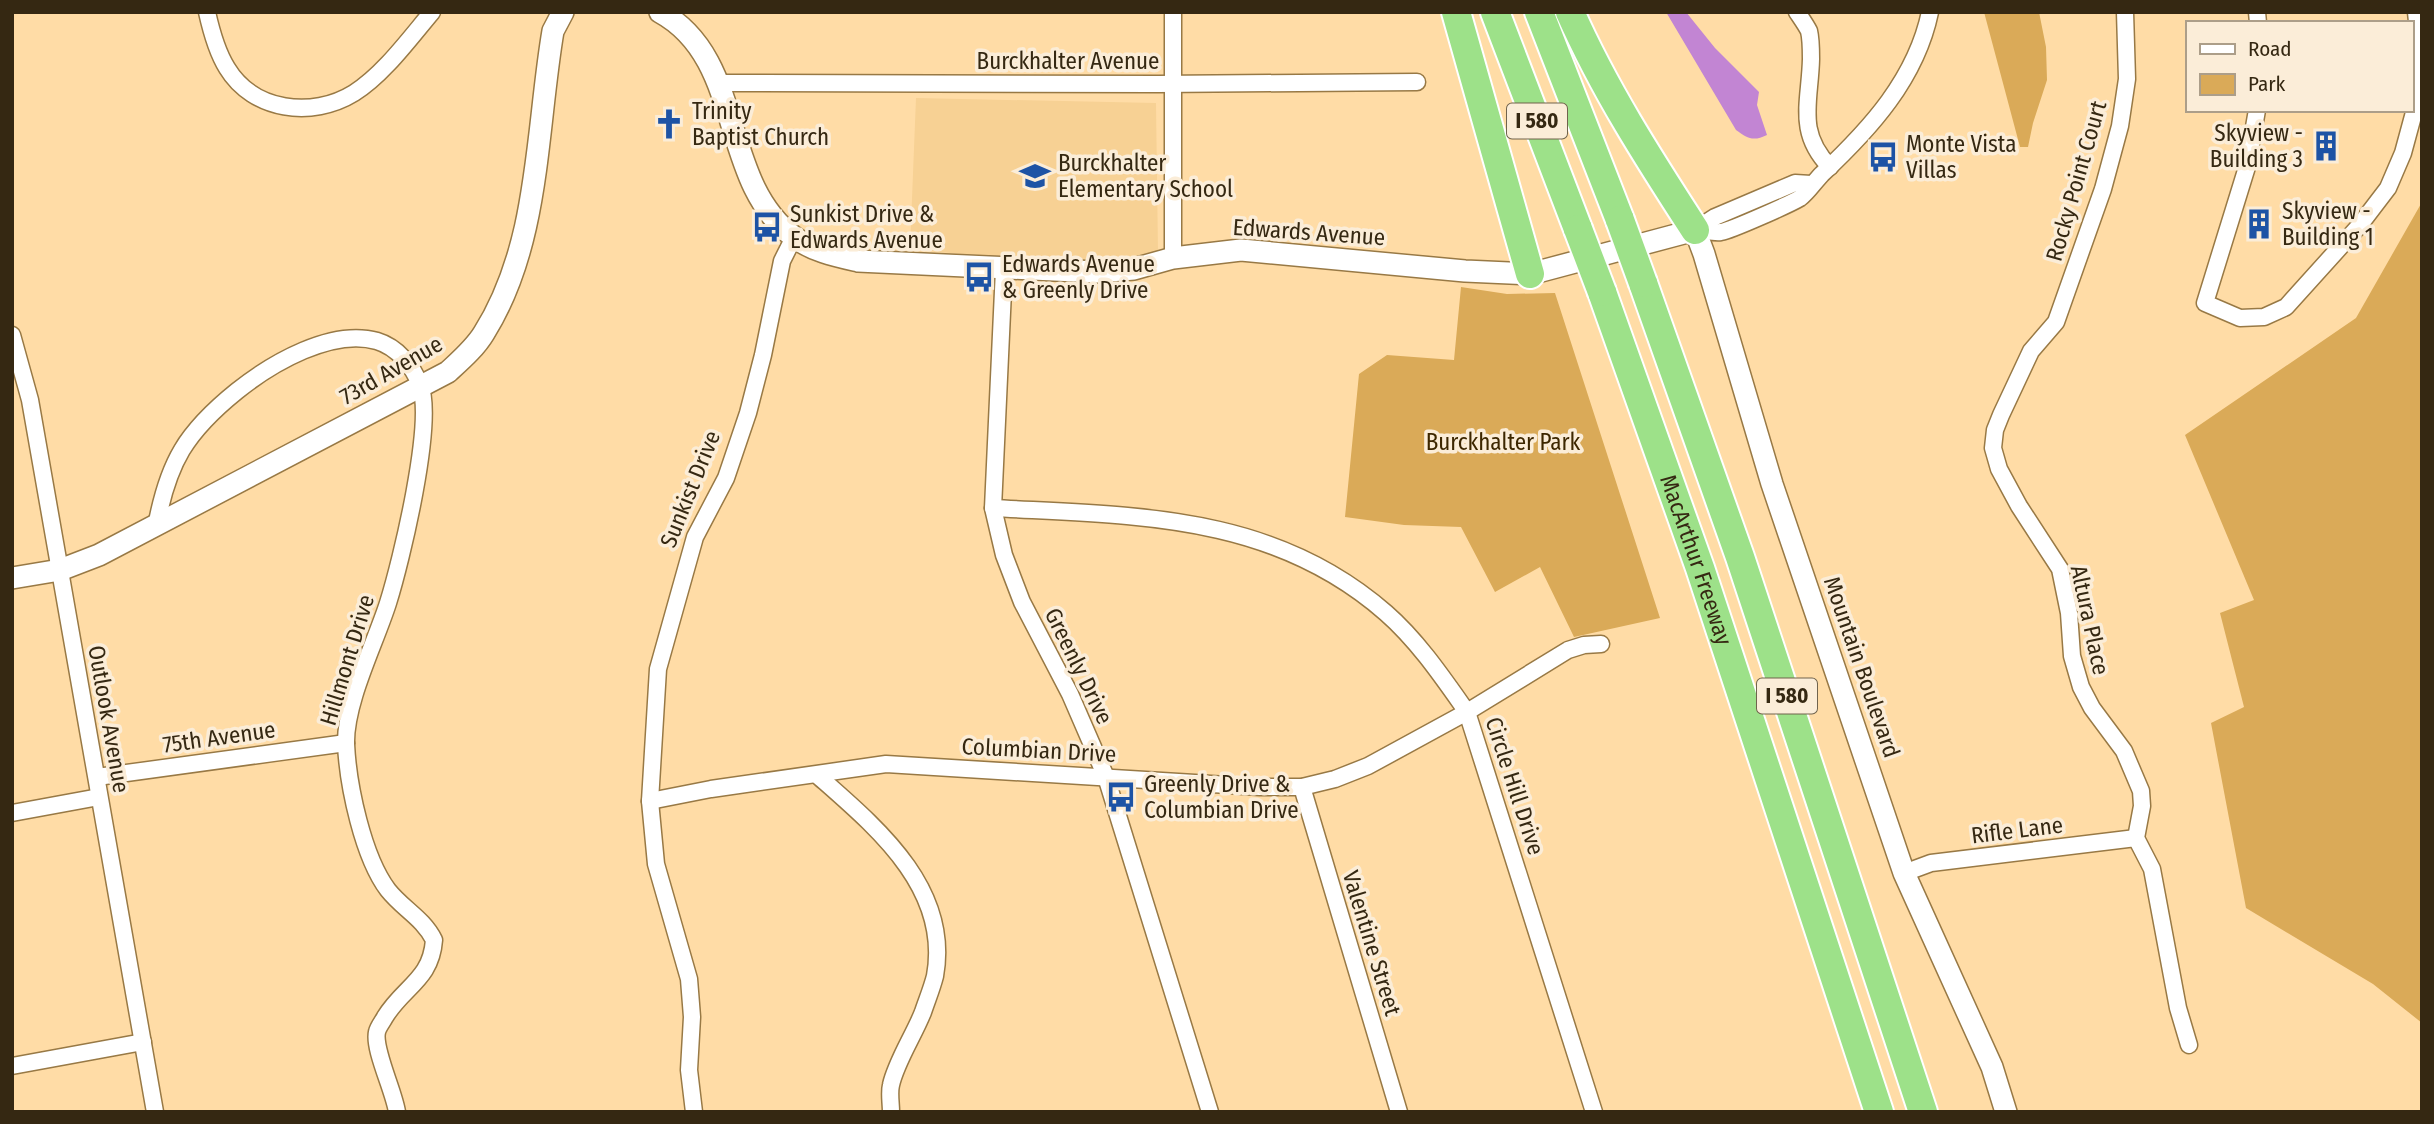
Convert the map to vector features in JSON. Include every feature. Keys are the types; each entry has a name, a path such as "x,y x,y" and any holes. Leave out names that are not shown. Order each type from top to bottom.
{"highway":[{"path":"1456,12 1530,274"},
{"name":"MacArthur Freeway","path":"1495,12 1602,292 1700,568 1879,1112"},
{"name":"MacArthur Freeway","path":"1539,12 1620,220 1745,570 1923,1112"},
{"path":"1570,12 1605,85 1695,230"}],"main road":[{"name":"73rd Avenue","path":"12,578 60,570 99,555 448,372 467,355 484,334 502,300 518,255 529,213 552,31 563,12"},
{"path":"660,12 687,33 706,58 719,83 748,178 779,223 794,237"},
{"name":"Edwards Avenue","path":"794,237 830,254 858,261 1004,269 1097,272 1134,269 1173,258 1241,250 1465,271 1530,274 1695,230"},
{"name":"Mountain Boulevard","path":"1695,230 1772,484 1904,873 1992,1067 2006,1112"}],"street":[{"path":"207,12 226,67 243,88 262,101 295,109 332,103 353,94 369,82 432,12"},
{"path":"1173,12 1173,258"},
{"path":"1797,12 1809,32 1811,53 1806,106 1808,132 1816,153 1830,167"},
{"path":"1695,230 1715,217 1795,183 1811,184 1830,167 1881,114 1896,91 1918,48 1930,12"},
{"name":"Rocky Point Court","path":"1993,448 1995,430 2031,351 2056,322 2103,189 2120,126 2127,79 2125,12"},
{"path":"2257,112 2248,167 2205,303 2241,318 2264,317 2286,307 2359,226 2388,188 2403,153 2416,105 2421,60 2416,12"},
{"name":"Burckhalter Avenue","path":"719,83 1417,82"},
{"name":"Sunkist Drive","path":"694,1112 689,1070 692,1017 689,979 656,864 650,801 658,669 695,537 726,478 748,413 782,261 794,237"},
{"name":"Greenly Drive","path":"1004,269 993,508 1004,555 1022,602 1070,694 1106,777 1210,1112"},
{"name":"Outlook Avenue","path":"12,335 30,400 155,1112"},
{"path":"156,527 160,502 177,454 188,438 206,418 240,389 298,352 354,339 375,340 390,346 403,357 421,386"},
{"name":"Hillmont Drive","path":"397,1112 396,1100 378,1046 377,1031 391,1007 427,970 432,960 434,940 418,916 390,893 372,861 355,807 346,743 349,720 388,604 411,512 424,418 421,386"},
{"path":"12,401 30,400"},
{"name":"Altura Place","path":"1993,448 1999,468 2019,506 2060,569 2069,613 2073,656 2081,687 2092,708 2124,751 2136,774 2142,806 2136,838"},
{"name":"Circle Hill Drive","path":"993,508 1178,520 1225,529 1285,550 1343,581 1388,614 1429,659 1467,712 1594,1112"},
{"name":"Columbian Drive","path":"650,801 711,789 886,764 1261,788 1302,787 1335,779 1368,766 1467,712 1568,650 1601,644"},
{"name":"75th Avenue","path":"97,776 346,743"},
{"path":"817,775 888,842 910,869 930,905 937,942 934,977 891,1085 891,1112"},
{"name":"Valentine Street","path":"1302,787 1399,1112"},
{"path":"12,813 99,797"},
{"path":"2136,838 2152,869 2178,1008 2189,1045"},
{"name":"Rifle Lane","path":"1904,873 1931,863 2136,838"},
{"path":"12,1066 143,1042"}],"shaded area":[{"path":"1666,12 1686,12 1715,48 1759,92 1757,105 1767,135 1750,138 1736,130"},
{"name":"Burckhalter Elementary School","path":"916,98 1156,103 1158,253 1147,259 1093,263 1011,259 910,249"}],"green space":[{"path":"1984,12 2039,12 2046,47 2047,80 2028,147 2020,147"},
{"path":"2422,202 2422,1023 2373,984 2246,908 2211,723 2244,707 2220,613 2254,600 2185,435 2356,318"},
{"name":"Burckhalter Park","path":"1461,287 1507,294 1555,293 1660,618 1574,637 1540,567 1495,592 1461,527 1404,525 1345,517 1359,374 1387,355 1454,360"}],"place":[{"name":"Trinity Baptist Church","path":"669,124"},
{"name":"Skyview - Building 3","path":"2326,146"},
{"name":"Monte Vista Villas","path":"1883,157"},
{"name":"Burckhalter Elementary School","path":"1035,176"},
{"name":"Skyview - Building 1","path":"2259,224"},
{"name":"Sunkist Drive & Edwards Avenue","path":"767,227"},
{"name":"Edwards Avenue & Greenly Drive","path":"979,277"},
{"name":"Greenly Drive & Columbian Drive","path":"1121,797"}]}
